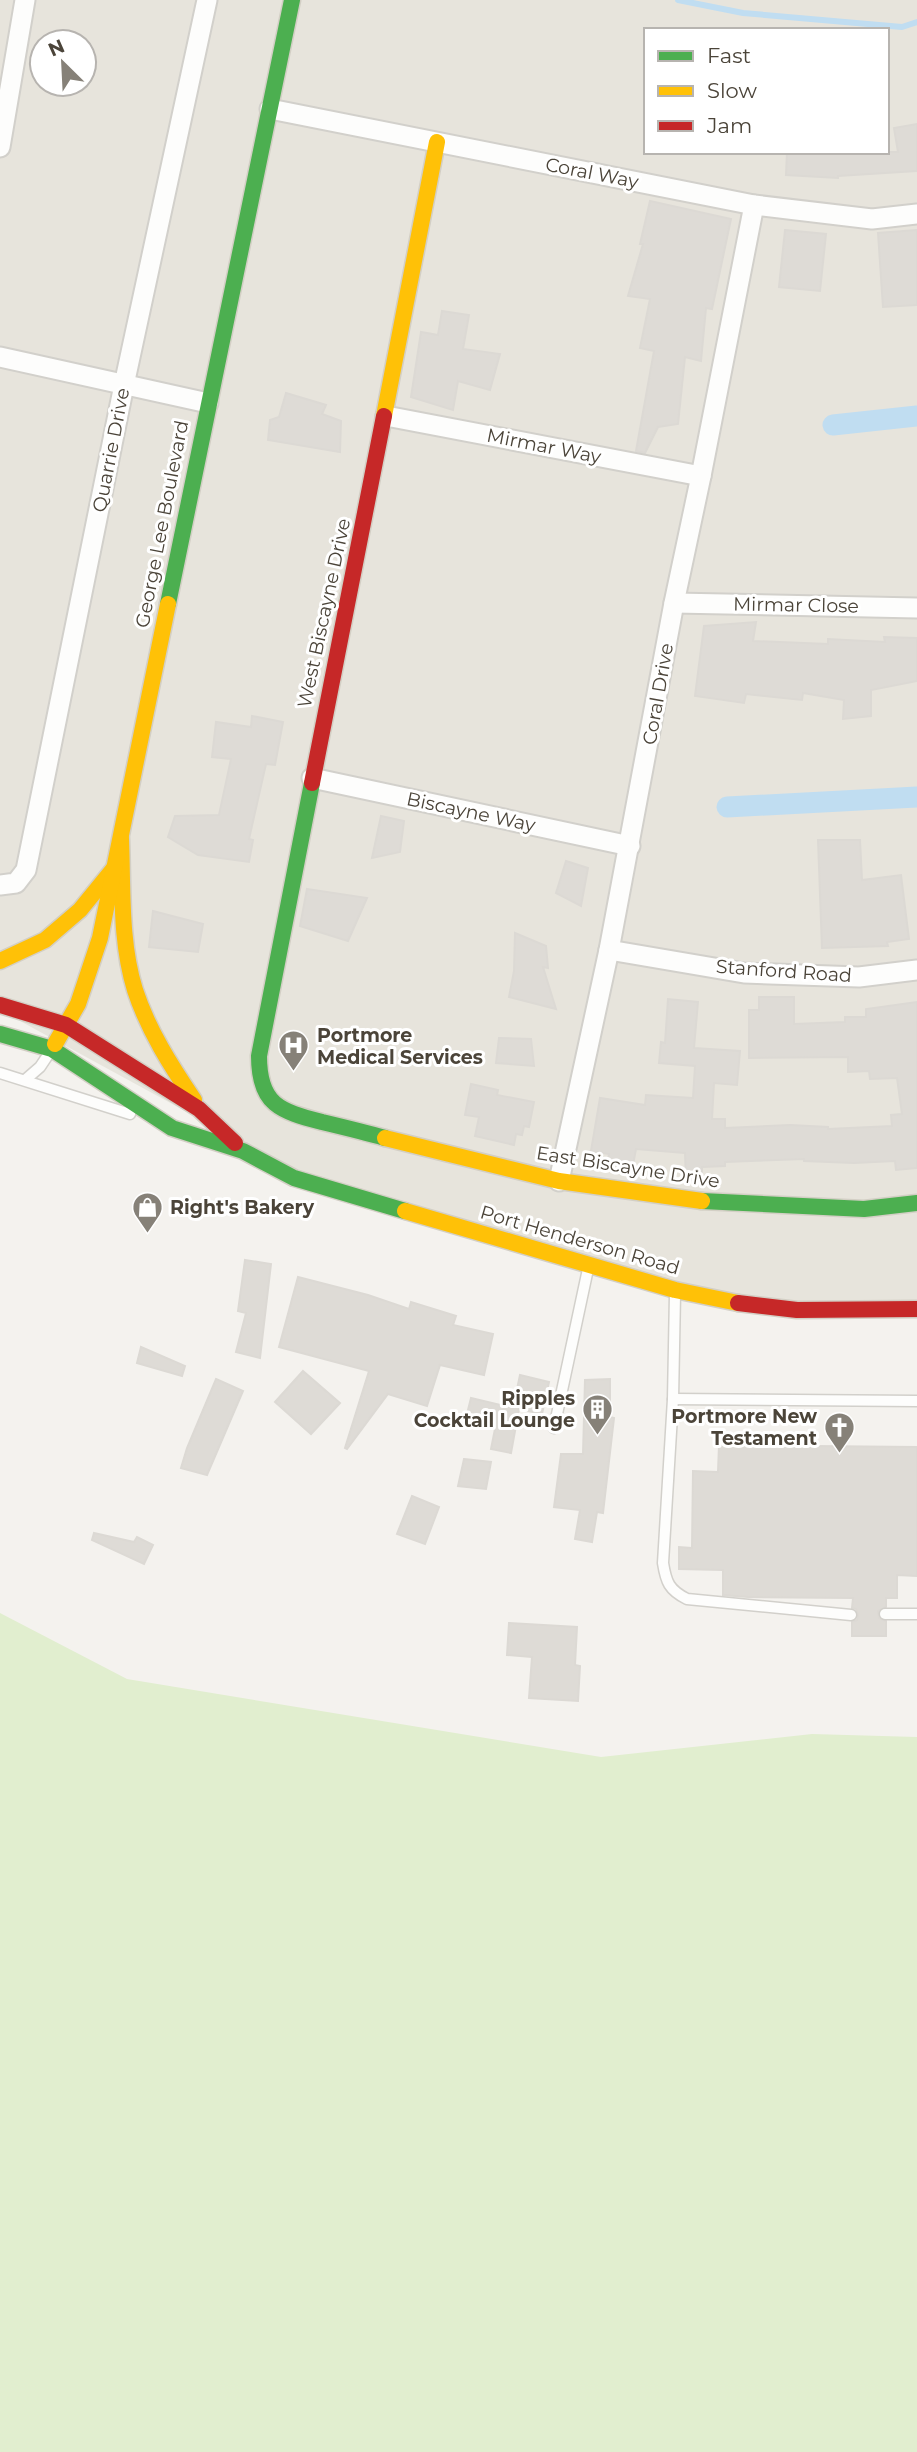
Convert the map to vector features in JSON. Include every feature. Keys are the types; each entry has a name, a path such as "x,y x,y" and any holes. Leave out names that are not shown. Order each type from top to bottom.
{"main road":[{"name":"George Lee Boulevard","path":"52,1049 78,1003 100,938 292,0"},
{"name":"West Biscayne Drive","path":"265,1090 258,1074 259,1056 312,778 386,416 437,142"},
{"path":"121,839 128,953 135,990 169,1061 199,1109"},
{"path":"0,961 45,940 80,910 115,867"},
{"name":"Port Henderson Road","path":"0,1005 66,1025 199,1109 243,1150 294,1178 675,1290 741,1304 797,1310 917,1309"},
{"name":"Port Henderson Road","path":"0,1034 52,1049 172,1128 243,1150"},
{"name":"East Biscayne Drive","path":"265,1090 277,1107 287,1113 559,1181 707,1202 864,1209 917,1203"}],"street":[{"path":"0,147 5,80 25,0"},
{"name":"Quarrie Drive","path":"0,885 16,883 26,870 124,385 207,0"},
{"name":"Coral Way","path":"270,109 754,205 872,219 917,214"},
{"name":"Coral Drive","path":"559,1181 630,846 674,603 754,205"},
{"path":"0,357 208,403"},
{"name":"Mirmar Way","path":"386,416 701,476"},
{"name":"Mirmar Close","path":"674,603 917,608"},
{"name":"Biscayne Way","path":"312,778 630,846"},
{"name":"Stanford Road","path":"609,950 744,973 859,977 917,970"}],"lane":[{"path":"25,1080 40,1067 52,1049"},
{"path":"0,1073 172,1128"},
{"path":"554,1428 589,1265"},
{"path":"675,1290 673,1399 663,1563 666,1582 673,1592 687,1599 851,1615"},
{"path":"673,1399 917,1401"},
{"path":"885,1614 917,1614"}],"shaded area":[{"path":"0,0 917,0 917,1307 792,1316 360,1203 0,1010"}],"green space":[{"path":"0,1613 127,1679 601,1757 812,1734 917,1737 917,2452 0,2452"}],"building":[{"path":"917,124 917,171 838,178 786,175 787,154 898,152 894,128"},
{"path":"650,201 731,219 712,309 706,308 701,361 685,357 678,424 658,427 645,453 636,451 654,351 640,348 650,299 628,296 643,244 640,244"},
{"path":"785,230 826,234 820,291 779,287"},
{"path":"917,230 917,305 883,307 878,233"},
{"path":"442,311 469,315 463,349 500,354 490,390 458,381 453,410 411,397 421,332 438,335"},
{"path":"286,393 326,405 322,414 341,421 340,452 268,440 270,420 279,417"},
{"path":"756,622 753,641 828,644 828,639 885,642 884,637 917,638 917,681 871,690 871,716 843,719 844,700 803,693 802,700 746,694 744,703 695,696 704,626"},
{"path":"252,716 283,722 275,765 266,764 249,839 253,840 249,862 198,855 168,837 175,816 219,815 231,759 212,757 216,722 251,727"},
{"path":"381,816 404,821 400,852 372,858"},
{"path":"818,840 860,840 862,880 901,875 909,939 887,942 888,946 822,948"},
{"path":"566,861 588,868 581,906 556,893"},
{"path":"307,889 367,898 348,941 300,926"},
{"path":"153,911 203,924 198,952 149,947"},
{"path":"515,933 546,946 548,968 543,967 556,1009 509,997 514,971"},
{"path":"759,997 794,997 794,1024 845,1022 845,1017 866,1017 866,1009 917,1002 917,1168 896,1170 895,1161 854,1163 804,1159 725,1162 725,1166 702,1167 702,1180 686,1180 685,1153 636,1149 633,1165 608,1161 609,1154 591,1151 600,1098 645,1105 646,1095 693,1098 695,1066 659,1063 661,1042 665,1043 668,999 698,1002 694,1048 740,1051 737,1085 714,1083 712,1119 725,1119 725,1128 790,1125 828,1129 892,1126 891,1115 902,1114 897,1078 870,1079 869,1071 848,1072 848,1057 749,1058 749,1010 759,1010"},
{"path":"499,1038 531,1039 534,1066 496,1063"},
{"path":"471,1084 498,1090 497,1095 534,1102 529,1127 524,1126 522,1135 516,1134 514,1145 475,1136 479,1117 465,1115"},
{"path":"245,1260 271,1264 260,1358 236,1352 246,1313 238,1311"},
{"path":"298,1277 409,1309 411,1302 456,1316 453,1325 493,1334 484,1375 440,1365 427,1406 388,1394 347,1449 345,1448 369,1371 279,1347"},
{"path":"141,1347 185,1366 182,1376 137,1363"},
{"path":"303,1371 340,1403 311,1434 275,1402"},
{"path":"520,1375 549,1382 542,1414 519,1409 511,1453 491,1449 495,1429 465,1422 471,1398 513,1408"},
{"path":"216,1379 243,1391 207,1475 181,1468"},
{"name":"Ripples Cocktail Lounge","path":"610,1379 610,1417 614,1418 603,1513 597,1512 592,1542 575,1539 580,1510 554,1507 561,1454 583,1454 585,1380"},
{"path":"719,1445 917,1447 917,1576 897,1575 897,1598 886,1598 886,1607 878,1611 879,1618 886,1621 886,1636 852,1636 852,1622 857,1620 858,1615 856,1609 852,1608 853,1598 723,1595 723,1570 679,1569 679,1547 692,1548 693,1471 718,1472"},
{"path":"464,1459 491,1462 486,1489 458,1486"},
{"path":"412,1496 439,1507 425,1544 397,1534"},
{"path":"94,1533 134,1542 137,1537 153,1545 144,1564 92,1540"},
{"path":"509,1623 577,1627 575,1665 580,1666 578,1701 529,1698 532,1657 507,1655"}],"waterway":[{"path":"678,0 743,13 902,27 917,22"},
{"path":"833,425 917,416"},
{"path":"727,807 917,797"}],"traffic: fast":[{"path":"168,604 292,0"},
{"path":"312,783 259,1056 260,1072 268,1096 284,1109 307,1118 385,1138"},
{"path":"0,1034 52,1049 172,1128 243,1151 294,1178 405,1211"},
{"path":"702,1201 864,1209 917,1203"}],"traffic: slow":[{"path":"384,416 437,142"},
{"path":"55,1044 78,1004 100,938 168,604"},
{"path":"121,839 125,934 135,990 153,1033 194,1100"},
{"path":"0,961 45,940 80,910 115,867"},
{"path":"385,1138 559,1181 702,1201"},
{"path":"405,1211 675,1290 738,1303"}],"traffic: jam":[{"path":"312,783 384,416"},
{"path":"0,1005 66,1025 199,1109 235,1143"},
{"path":"738,1303 797,1310 917,1309"}],"place":[{"name":"Portmore Medical Services","path":"294,1073"},
{"name":"Right's Bakery","path":"147,1234"},
{"name":"Ripples Cocktail Lounge","path":"598,1436"},
{"name":"Portmore New Testament","path":"840,1454"}]}
